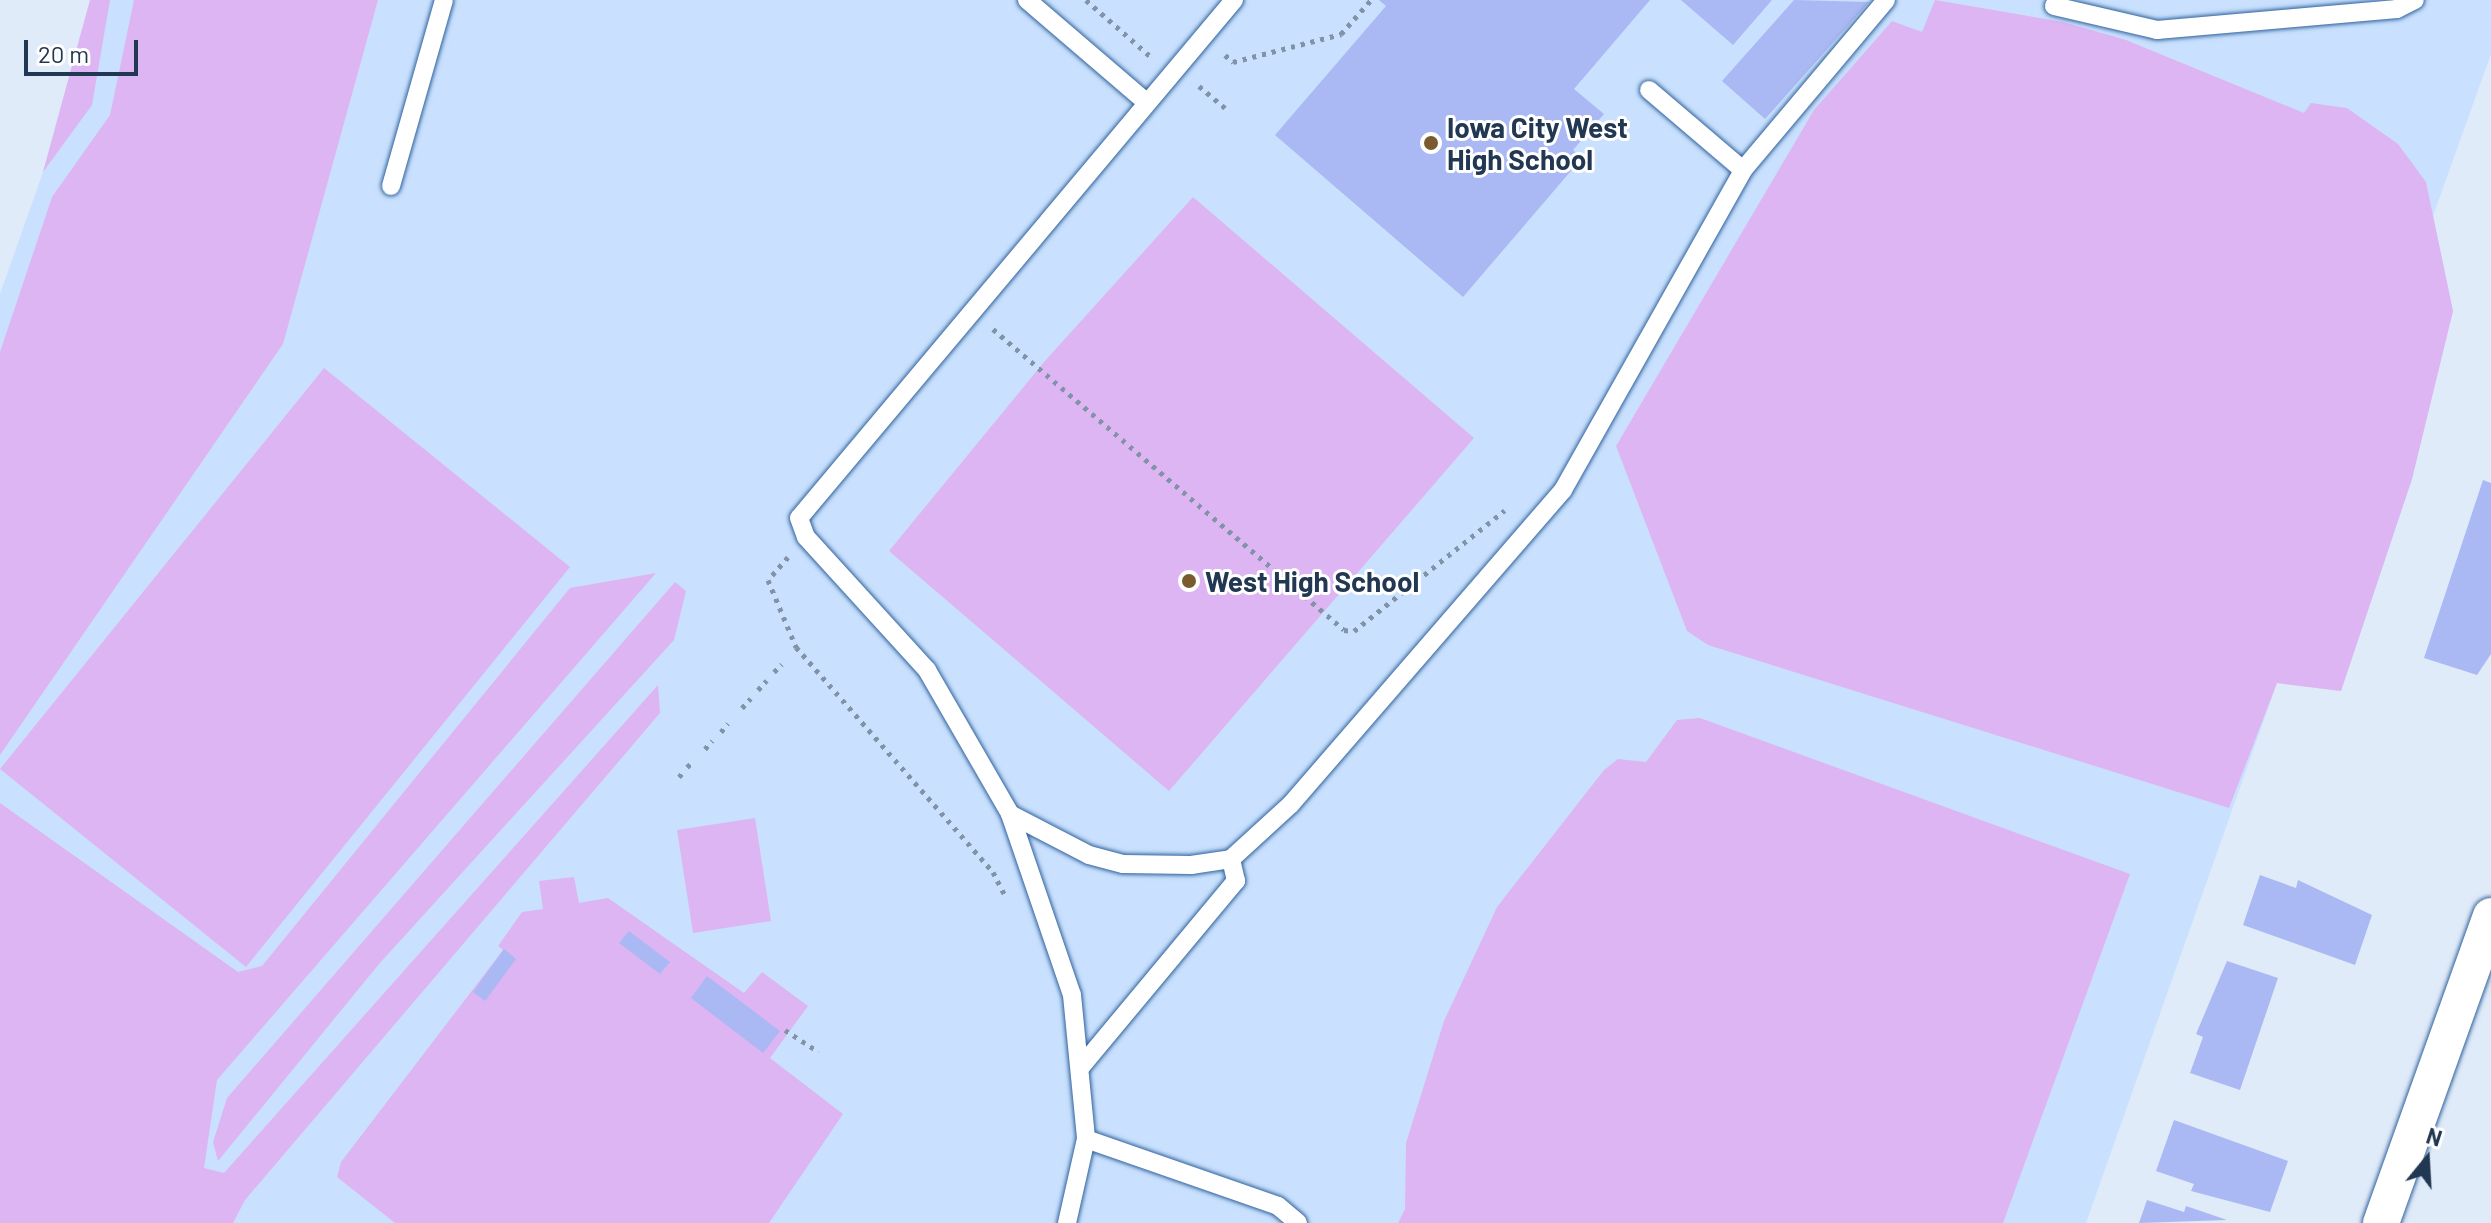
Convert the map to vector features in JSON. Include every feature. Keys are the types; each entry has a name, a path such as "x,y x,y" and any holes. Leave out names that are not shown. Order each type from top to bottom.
{"street":[{"path":"2381,1223 2491,916"}],"lane":[{"path":"391,186 444,0"},
{"path":"1027,0 1146,102"},
{"path":"1067,1223 1086,1139 1072,995 1010,814 927,670 806,537 799,518 1234,0"},
{"path":"1010,814 1063,844 1123,864 1231,859 1355,735 1563,490 1743,170 1886,0"},
{"path":"2054,6 2157,30 2397,9 2415,0"},
{"path":"1649,90 1743,170"},
{"path":"1080,1068 1236,881 1231,859"},
{"path":"1086,1139 1278,1206 1298,1223"}],"path":[{"path":"1214,63 1223,53 1233,62 1341,34 1371,0"},
{"path":"1189,90 1205,73"},
{"path":"1199,86 1225,108"},
{"path":"987,324 1344,630 1354,631 1509,507"},
{"path":"790,553 768,580 796,647 993,872 1009,904"},
{"path":"774,672 782,664"},
{"path":"758,690 767,680"},
{"path":"742,708 751,698"},
{"path":"721,732 728,723"},
{"path":"705,749 712,741"},
{"path":"683,772 694,761"},
{"path":"785,1030 819,1052"}],"shaded area":[{"name":"West High School","path":"90,0 2491,0 2491,54 2433,216 2453,311 2412,479 2341,691 2277,683 2086,1223 0,1223 0,294 43,172"},
{"path":"90,0 110,0 92,105 43,172"},
{"path":"134,0 378,0 283,344 0,755 0,352 52,197 110,115"},
{"path":"1935,0 2063,22 2126,40 2304,113 2311,103 2347,108 2398,144 2426,182 2453,311 2412,479 2341,691 2277,683 2229,808 1708,645 1687,631 1616,446 1814,110 1892,21 1922,32"},
{"path":"1193,197 1474,438 1169,791 889,551 1044,362"},
{"path":"324,368 570,567 246,967 0,769"},
{"path":"656,573 217,1080 204,1168 224,1173 658,685 660,713 245,1200 233,1223 0,1223 0,803 238,972 262,966 570,588"},
{"path":"675,582 686,591 674,640 379,964 218,1161 213,1142 227,1098"},
{"path":"1700,718 2130,874 2003,1223 1398,1223 1405,1209 1406,1143 1444,1021 1497,907 1604,770 1618,759 1646,762 1677,720"},
{"path":"755,818 771,921 693,933 677,830"},
{"path":"574,877 579,903 608,898 744,993 762,972 808,1006 770,1058 843,1114 769,1223 395,1223 337,1177 341,1162 503,950 498,946 522,912 543,909 539,881"}],"building":[{"name":"Iowa City West High School","path":"1379,0 1650,0 1574,89 1604,114 1573,150 1582,158 1463,297 1275,135 1386,6"},
{"path":"1681,0 1772,0 1733,45"},
{"path":"1794,0 1869,2 1765,119 1722,81"},
{"path":"2483,480 2491,483 2491,654 2477,675 2424,658"},
{"path":"2260,875 2296,888 2298,880 2372,915 2355,965 2243,925"},
{"path":"629,931 670,962 660,974 619,943"},
{"path":"504,949 516,959 485,1001 473,992"},
{"path":"2227,961 2278,978 2240,1090 2190,1073 2203,1037 2196,1034"},
{"path":"707,976 780,1031 763,1053 691,998"},
{"path":"2174,1120 2288,1161 2270,1212 2191,1191 2194,1184 2156,1171"},
{"path":"2147,1200 2184,1212 2186,1206 2227,1220 2139,1223"}],"place":[{"name":"Iowa City West High School","path":"1431,143"},
{"name":"West High School","path":"1189,581"}]}
